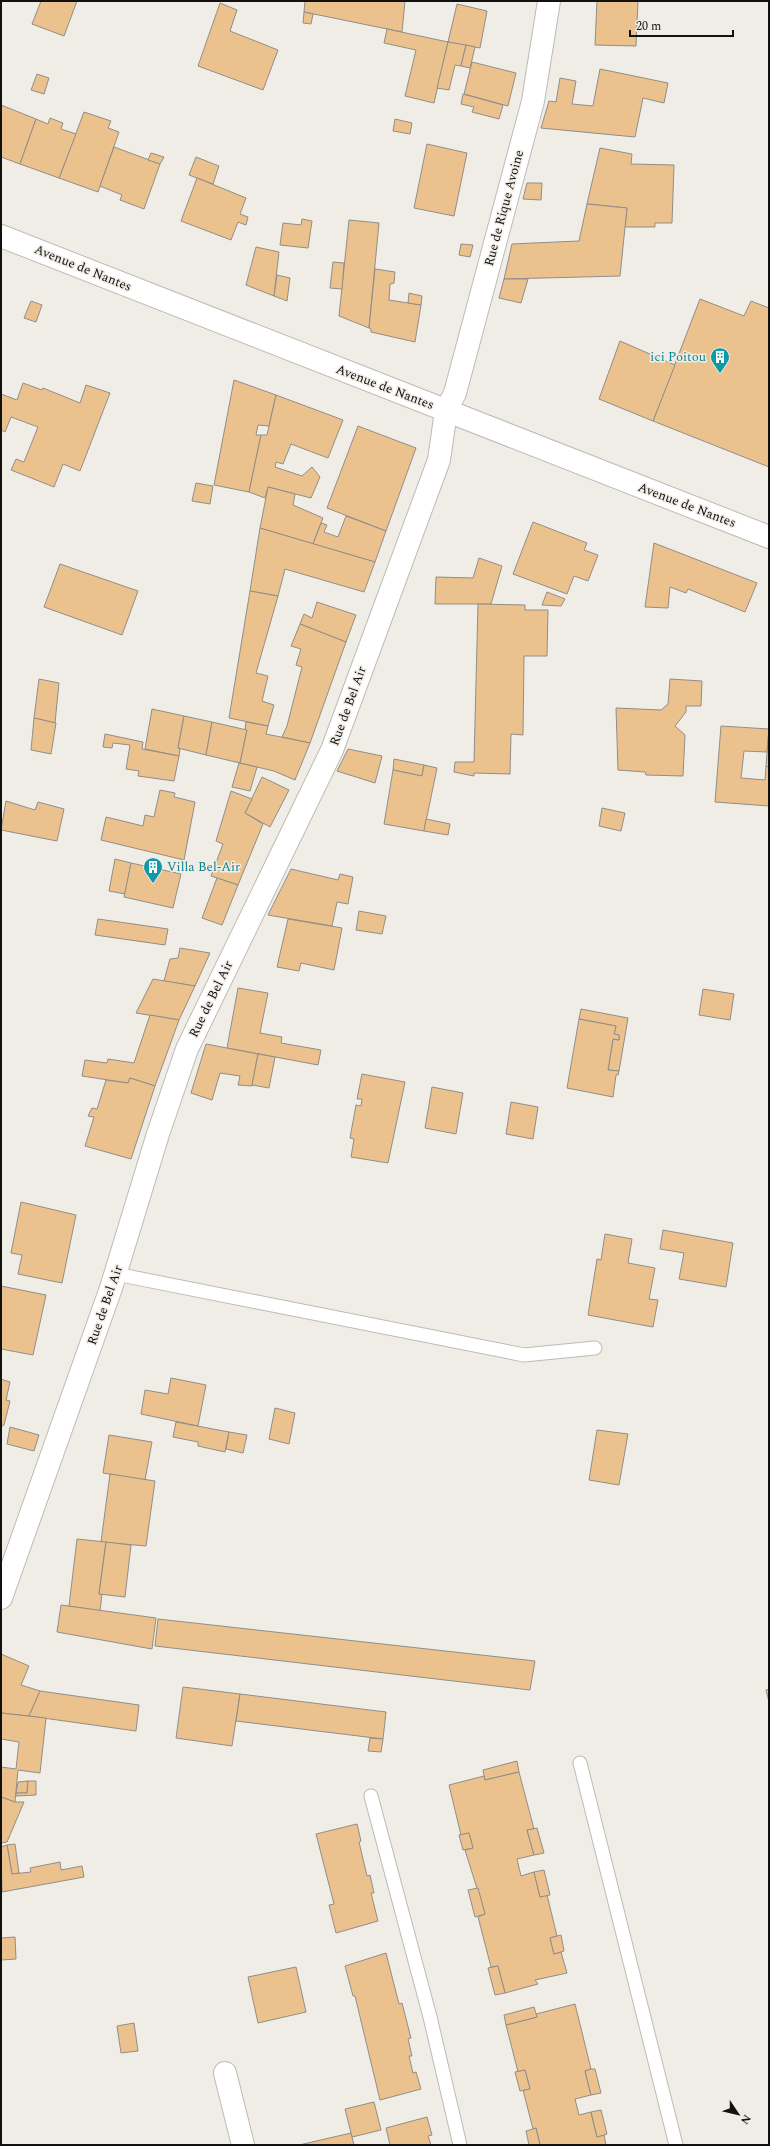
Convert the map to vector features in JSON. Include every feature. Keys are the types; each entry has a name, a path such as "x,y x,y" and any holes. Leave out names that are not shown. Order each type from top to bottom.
{"street":[{"name":"Rue de Rique Avoine","path":"446,411 455,392 533,101 549,1"},
{"name":"Avenue de Nantes","path":"1,236 769,537"},
{"name":"Rue de Bel Air","path":"1,1598 116,1274 158,1134 187,1049 332,750 439,460 446,411"},
{"path":"225,2073 243,2145"}],"lane":[{"path":"116,1274 524,1354 595,1348"},
{"path":"580,1763 676,2145"},
{"path":"371,1796 430,2017 460,2145"}],"building":[{"path":"41,1 77,1 64,36 32,24"},
{"path":"305,1 405,1 402,32 304,12"},
{"path":"597,1 638,1 636,46 595,45"},
{"path":"220,3 237,10 230,31 278,50 263,90 198,66"},
{"path":"457,4 487,11 480,48 448,42"},
{"path":"304,12 313,14 311,24 303,23"},
{"path":"387,29 448,42 434,103 405,96 416,50 384,43"},
{"path":"448,42 466,45 461,66 455,65 449,90 437,88"},
{"path":"466,45 475,47 470,68 461,66"},
{"path":"472,62 516,73 508,106 464,94"},
{"path":"600,69 668,83 664,103 643,98 635,137 541,128 549,101 556,102 560,78 576,81 572,104 593,106"},
{"path":"37,74 49,78 44,94 31,90"},
{"path":"463,94 503,105 499,119 472,112 474,107 461,104"},
{"path":"1,105 36,119 20,164 1,157"},
{"path":"84,112 111,121 108,128 119,132 98,192 59,178"},
{"path":"50,118 63,123 61,129 76,134 59,178 20,164 36,119 48,124"},
{"path":"395,119 412,123 410,134 393,131"},
{"path":"427,144 467,153 454,216 414,208"},
{"path":"114,147 160,164 144,209 120,200 122,195 100,186"},
{"path":"600,148 632,154 631,164 674,165 672,223 655,223 655,227 625,227 627,208 587,204"},
{"path":"151,153 164,157 160,164 148,160"},
{"path":"196,157 219,166 213,184 189,175"},
{"path":"197,178 246,198 240,214 248,217 246,225 238,222 231,240 181,221"},
{"path":"527,183 542,183 541,200 523,199"},
{"path":"587,204 627,208 620,276 504,279 512,244 579,241"},
{"path":"302,219 312,221 308,248 280,245 283,223 301,225"},
{"path":"349,220 379,223 369,328 339,316"},
{"path":"461,244 473,245 470,257 459,255"},
{"path":"256,247 279,252 274,296 246,285"},
{"path":"333,262 344,263 342,289 330,288"},
{"path":"375,269 395,272 394,283 390,284 389,300 421,305 415,342 371,332 371,329 369,328"},
{"path":"277,275 290,278 287,301 274,296"},
{"path":"504,279 528,279 521,303 499,298"},
{"path":"409,293 422,296 421,305 408,303"},
{"name":"ici Poitou","path":"700,299 744,316 751,301 769,308 769,467 653,421"},
{"path":"31,301 42,305 36,322 24,318"},
{"path":"620,341 675,365 653,421 599,399"},
{"path":"234,380 276,395 269,426 258,425 256,435 261,435 249,492 214,485"},
{"path":"23,383 42,390 43,388 80,403 86,385 110,393 80,471 63,464 54,487 11,470 16,459 24,462 38,427 11,417 5,432 1,430 1,394 17,400"},
{"path":"276,395 343,420 328,458 291,444 283,464 276,462 275,467 302,476 312,467 320,477 311,498 268,487 265,498 249,492 261,435 267,435"},
{"path":"358,426 416,448 386,531 327,508"},
{"path":"196,483 213,486 210,504 192,501"},
{"path":"268,487 295,494 293,505 323,518 313,544 260,528"},
{"path":"346,516 386,531 375,562 313,544 321,523 327,525 324,532 338,537"},
{"path":"533,522 587,543 584,550 598,555 588,581 574,576 567,594 513,574"},
{"path":"260,528 375,562 364,592 285,569 278,596 250,591"},
{"path":"654,543 757,583 745,612 688,589 686,593 670,587 668,608 645,607"},
{"path":"479,558 502,566 491,604 435,604 436,577 473,578"},
{"path":"60,564 138,591 122,635 44,607"},
{"path":"250,591 278,596 256,673 268,676 262,701 274,705 268,726 229,718"},
{"path":"547,592 565,599 561,606 542,605"},
{"path":"317,602 356,615 346,642 300,624 304,614 312,618"},
{"path":"478,604 525,605 525,610 548,610 547,656 524,656 523,735 511,734 510,774 474,773 474,776 454,772 455,762 474,762"},
{"path":"300,624 346,642 310,743 282,737 287,726 302,667 296,665 301,649 291,646"},
{"path":"39,679 59,683 55,723 34,718"},
{"path":"670,679 702,681 701,706 686,706 686,712 675,726 685,735 683,776 646,775 645,772 618,770 616,708 661,710 668,704"},
{"path":"152,709 184,716 178,748 180,749 179,756 145,749"},
{"path":"184,716 212,722 206,755 178,748"},
{"path":"34,718 56,723 51,754 31,750"},
{"path":"212,722 247,730 240,763 206,755"},
{"path":"246,722 268,726 266,734 310,743 295,780 274,771 240,763 247,730 245,729"},
{"path":"721,726 769,729 767,752 744,751 741,778 765,780 766,766 769,767 769,806 715,802"},
{"path":"769,729 769,767 766,766"},
{"path":"105,734 143,742 142,749 179,756 174,781 138,776 139,771 126,769 130,745 113,743 112,748 103,747"},
{"path":"348,749 382,756 375,783 337,771"},
{"path":"394,759 424,765 422,776 393,770"},
{"path":"239,763 257,767 250,791 232,787"},
{"path":"424,765 437,768 424,831 384,824 393,770 422,776"},
{"path":"262,777 289,790 270,827 245,813"},
{"path":"160,790 175,793 174,797 195,802 184,860 101,840 106,817 143,826 145,815 154,817"},
{"path":"231,791 252,799 245,813 263,824 238,885 211,876 223,844 216,841"},
{"path":"6,801 35,810 38,802 64,809 57,841 1,830"},
{"path":"602,808 625,813 621,831 599,826"},
{"path":"426,819 450,824 448,835 424,831"},
{"path":"115,859 131,863 125,894 109,891"},
{"name":"Villa Bel-Air","path":"131,863 181,874 173,908 124,897"},
{"path":"291,869 338,880 340,874 353,877 348,904 337,902 332,926 268,915"},
{"path":"217,878 238,885 222,925 202,918"},
{"path":"359,911 386,916 382,934 356,930"},
{"path":"98,919 168,929 165,945 95,935"},
{"path":"288,919 342,928 334,970 301,963 299,971 277,967"},
{"path":"180,948 210,953 195,986 164,981 170,959 178,958"},
{"path":"153,979 195,986 179,1020 136,1013"},
{"path":"238,988 268,993 260,1033 282,1037 281,1043 321,1050 318,1065 227,1048"},
{"path":"703,989 734,994 730,1020 699,1015"},
{"path":"581,1009 628,1018 619,1071 608,1070 613,1039 619,1040 619,1035 614,1034 616,1026 579,1019"},
{"path":"150,1015 179,1020 155,1086 130,1078 128,1083 82,1076 85,1060 107,1063 108,1059 134,1063"},
{"path":"579,1019 616,1026 614,1034 619,1035 619,1040 613,1039 608,1070 619,1071 618,1075 616,1075 613,1097 567,1088"},
{"path":"206,1044 258,1054 252,1086 238,1085 240,1076 220,1073 212,1100 191,1093"},
{"path":"258,1054 275,1057 269,1088 252,1085"},
{"path":"362,1074 405,1082 388,1163 351,1157 354,1139 350,1138 356,1105 361,1106 362,1099 357,1099"},
{"path":"130,1078 155,1086 131,1159 85,1146 94,1117 88,1116 92,1108 97,1109 106,1080 128,1083"},
{"path":"432,1087 463,1093 456,1134 425,1128"},
{"path":"511,1102 538,1107 533,1139 506,1134"},
{"path":"21,1202 76,1215 62,1283 18,1274 22,1255 11,1253"},
{"path":"663,1230 733,1243 726,1287 679,1279 684,1253 660,1249"},
{"path":"605,1234 632,1239 628,1263 655,1268 649,1299 658,1300 653,1327 588,1315 597,1259 601,1260"},
{"path":"1,1286 46,1295 33,1355 1,1349"},
{"path":"171,1378 206,1385 198,1426 141,1414 145,1390 168,1394"},
{"path":"1,1379 10,1382 6,1400 10,1401 4,1425 1,1427"},
{"path":"275,1408 295,1413 289,1444 269,1439"},
{"path":"176,1422 229,1432 225,1452 198,1446 198,1442 173,1437"},
{"path":"10,1427 39,1435 34,1451 7,1444"},
{"path":"597,1430 628,1434 619,1485 589,1480"},
{"path":"229,1432 247,1435 243,1453 226,1449"},
{"path":"109,1435 152,1442 145,1480 103,1473"},
{"path":"110,1474 155,1481 146,1546 101,1542"},
{"path":"77,1539 106,1542 99,1594 102,1594 100,1611 69,1606"},
{"path":"106,1542 131,1545 125,1597 99,1594"},
{"path":"61,1605 156,1618 152,1649 57,1632"},
{"path":"158,1619 535,1661 530,1690 155,1646"},
{"path":"1,1654 29,1666 21,1685 40,1691 29,1716 1,1713"},
{"path":"183,1687 240,1694 232,1746 176,1738"},
{"path":"769,1689 769,1702 766,1690"},
{"path":"40,1691 139,1705 136,1731 29,1716"},
{"path":"240,1694 386,1712 383,1739 236,1721"},
{"path":"1,1713 46,1718 40,1773 18,1770 15,1802 1,1797 1,1767 16,1769 19,1742 1,1739"},
{"path":"370,1738 383,1739 381,1752 368,1751"},
{"path":"517,1761 519,1772 485,1780 483,1770"},
{"path":"519,1772 534,1829 527,1830 534,1855 517,1859 521,1876 534,1872 540,1897 547,1895 557,1936 550,1938 554,1954 561,1952 567,1973 535,1980 538,1984 505,1993 498,1966 491,1967 478,1917 485,1914 465,1850 473,1848 469,1833 461,1835 449,1785 484,1776 485,1780"},
{"path":"28,1781 27,1793 16,1793 18,1782"},
{"path":"28,1781 36,1781 36,1795 16,1796 16,1793 27,1793"},
{"path":"1,1797 15,1802 24,1802 7,1842 1,1843"},
{"path":"357,1824 361,1841 359,1842 367,1876 370,1875 374,1893 371,1893 378,1921 336,1933 329,1905 334,1904 316,1834"},
{"path":"537,1828 544,1853 534,1855 527,1830"},
{"path":"469,1833 473,1848 463,1850 459,1835"},
{"path":"15,1844 19,1873 12,1874 7,1845"},
{"path":"7,1845 12,1874 31,1872 30,1868 60,1862 61,1870 82,1866 84,1877 2,1892 1,1847"},
{"path":"544,1870 550,1895 540,1897 534,1872"},
{"path":"478,1888 485,1914 475,1917 468,1890"},
{"path":"561,1935 564,1951 554,1954 550,1938"},
{"path":"15,1937 16,1959 1,1960 1,1938"},
{"path":"386,1953 399,2004 402,2003 411,2038 408,2039 412,2056 409,2056 413,2073 416,2072 421,2089 380,2100 355,1996 353,1996 345,1966"},
{"path":"498,1966 505,1993 495,1995 488,1968"},
{"path":"296,1967 306,2012 258,2023 248,1977"},
{"path":"575,2004 591,2069 585,2071 591,2095 575,2099 579,2115 591,2112 597,2137 604,2135 606,2145 540,2145 536,2128 533,2129 523,2090 530,2089 525,2070 518,2072 506,2025 537,2017 536,2014"},
{"path":"534,2007 537,2017 506,2025 504,2015"},
{"path":"134,2023 138,2051 121,2053 117,2026"},
{"path":"595,2069 601,2093 591,2095 585,2071"},
{"path":"525,2070 530,2089 520,2091 515,2072"},
{"path":"374,2102 381,2130 352,2137 345,2109"},
{"path":"601,2110 607,2134 597,2137 591,2112"},
{"path":"427,2117 432,2135 428,2136 431,2145 390,2145 386,2128"},
{"path":"536,2128 540,2145 529,2145 526,2131"},
{"path":"351,2133 354,2145 299,2145"}],"place":[{"name":"ici Poitou","path":"720,374"},
{"name":"Villa Bel-Air","path":"153,884"}]}
